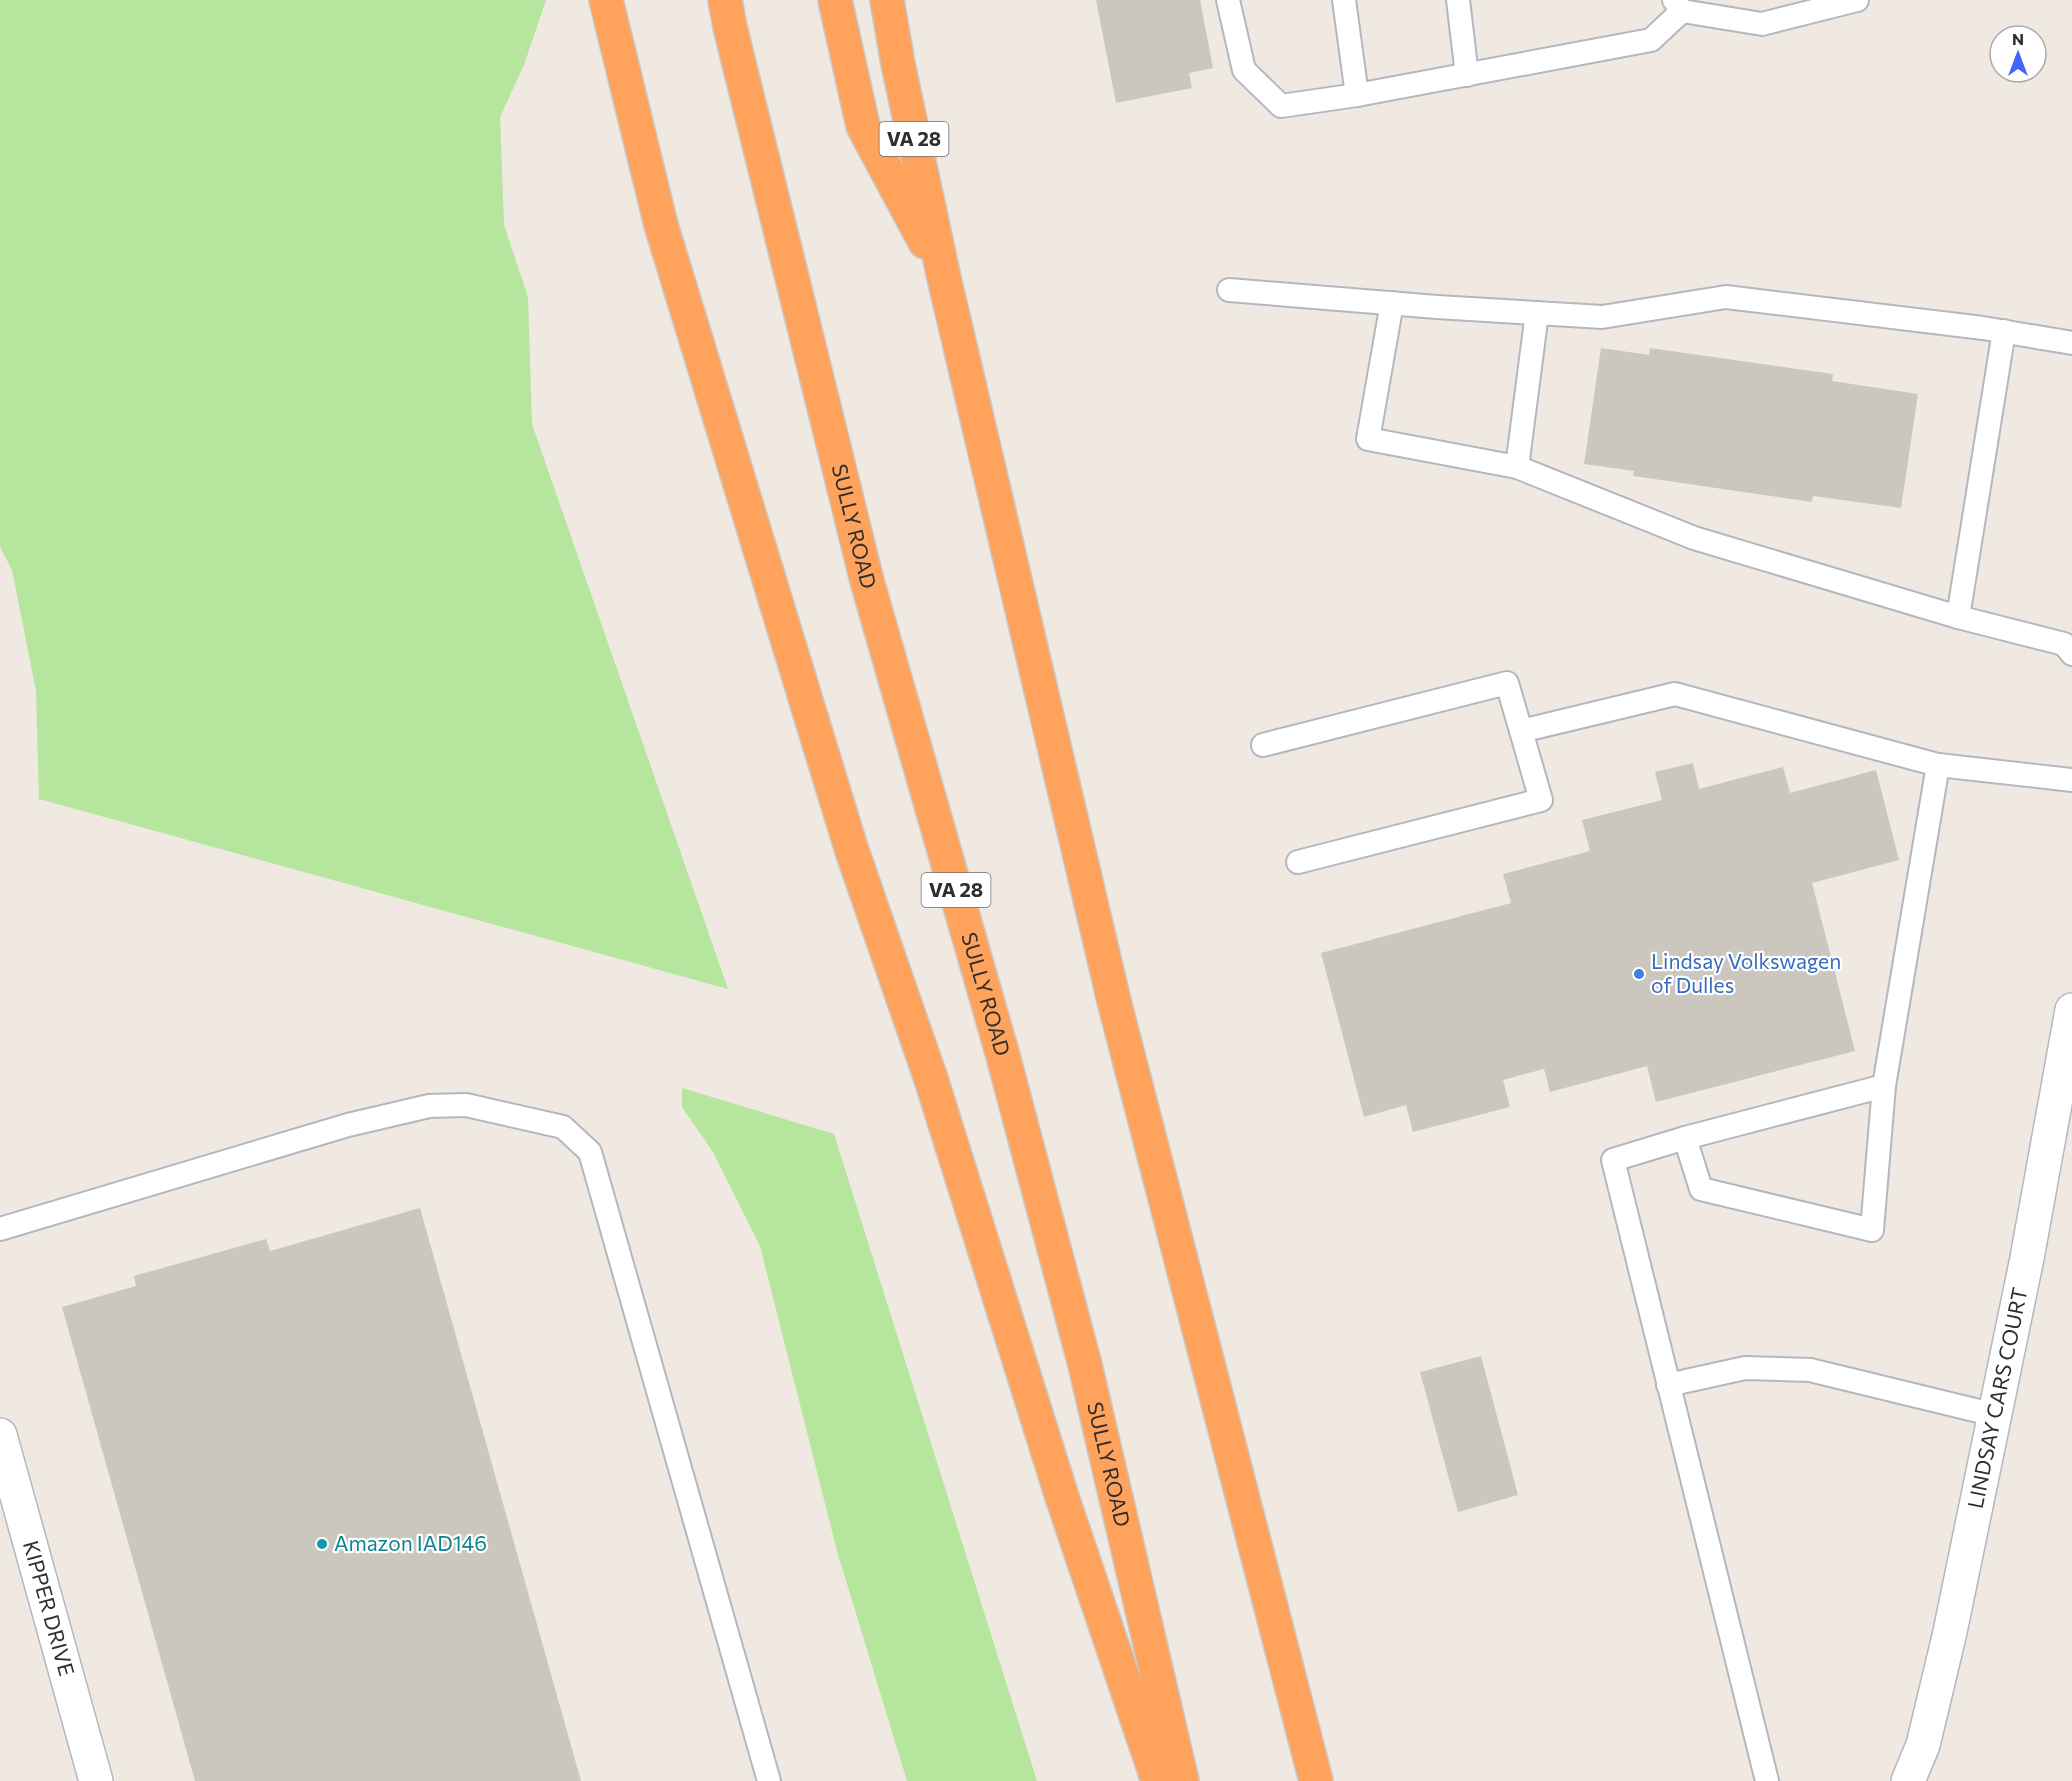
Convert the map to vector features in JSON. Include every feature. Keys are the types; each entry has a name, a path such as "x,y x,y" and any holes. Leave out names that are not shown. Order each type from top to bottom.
{"highway":[{"path":"606,0 661,225 851,848 931,1079 1063,1500 1158,1781"},
{"name":"SULLY ROAD","path":"725,0 867,581 1003,1056 1085,1365 1182,1781"},
{"path":"835,0 863,126 944,278"},
{"name":"VA 28","path":"887,0 898,64 944,278 1114,1001 1316,1781"}],"street":[{"name":"LINDSAY CARS COURT","path":"1908,1781 1923,1745 1950,1632 2027,1258 2072,1010"},
{"name":"KIPPER DRIVE","path":"0,1435 96,1781"}],"lane":[{"path":"1228,0 1244,70 1281,106 1358,95 1651,40 1678,5 1762,24 1857,0"},
{"path":"1344,0 1358,95"},
{"path":"1458,0 1467,75"},
{"path":"1229,290 1602,317 1726,297 2004,331 2072,343"},
{"path":"1392,303 1368,440 1517,467 1694,538 1958,616 2064,644 2072,654"},
{"path":"1517,467 1537,313"},
{"path":"1958,616 2004,331"},
{"path":"1263,745 1507,683 1541,800 1298,862"},
{"path":"1521,731 1675,694 1938,765 2072,780"},
{"path":"1685,1138 1701,1189 1872,1230 1884,1086 1938,765"},
{"path":"1767,1781 1613,1160 1685,1138 1884,1086"},
{"path":"0,1229 348,1125 429,1106 466,1105 563,1127 590,1152 769,1781"},
{"path":"1668,1385 1745,1368 1810,1370 1995,1414"}],"green space":[{"path":"0,0 546,0 524,65 500,117 504,225 528,297 532,424 728,989 39,799 36,691 12,570 0,547"},
{"path":"682,1088 834,1134 1037,1781 907,1781 837,1551 760,1246 713,1152 682,1107"}],"building":[{"path":"1096,0 1200,0 1213,68 1189,73 1192,88 1116,103"},
{"path":"1601,348 1649,355 1650,348 1833,374 1832,381 1918,394 1901,508 1813,496 1812,502 1633,476 1634,471 1584,464"},
{"path":"1693,763 1699,789 1783,767 1790,793 1876,770 1899,860 1812,883 1855,1051 1656,1102 1647,1066 1550,1092 1544,1069 1503,1080 1510,1107 1413,1132 1406,1105 1364,1117 1321,953 1511,903 1503,874 1590,851 1582,820 1662,800 1655,772"},
{"name":"Amazon IAD146","path":"420,1208 581,1781 195,1781 62,1307 136,1286 134,1276 266,1239 270,1251"},
{"path":"1481,1356 1518,1495 1458,1512 1420,1372"}],"place":[{"name":"Lindsay Volkswagen of Dulles","path":"1639,974"},
{"name":"Amazon IAD146","path":"322,1544"}]}
